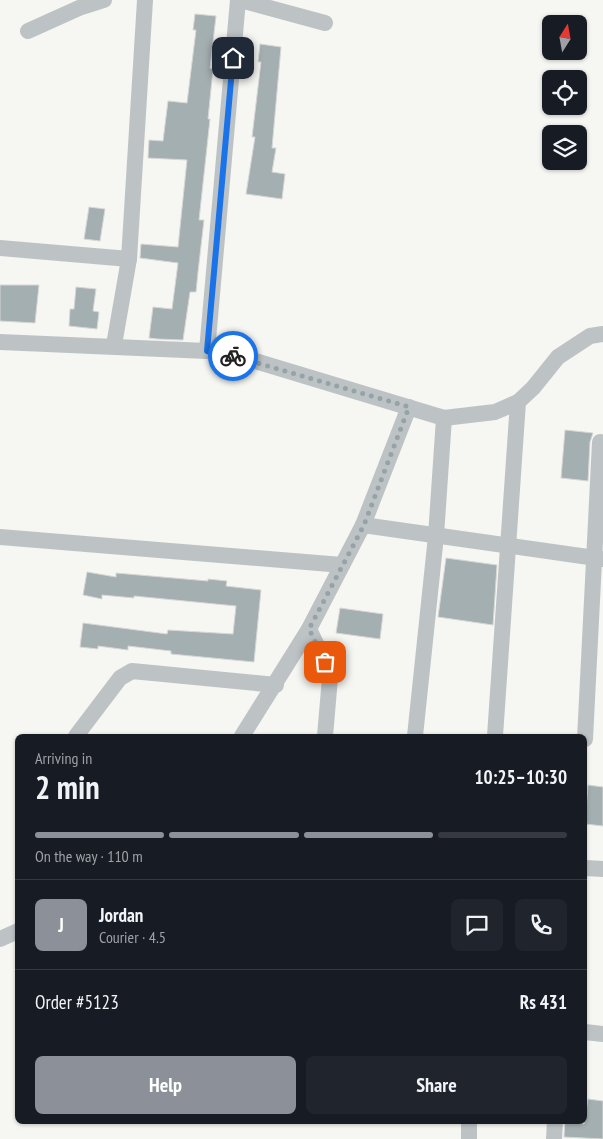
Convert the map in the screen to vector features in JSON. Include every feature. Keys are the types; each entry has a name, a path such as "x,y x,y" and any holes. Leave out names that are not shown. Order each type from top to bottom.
{"street":[{"path":"28,31 79,8 104,0"},
{"path":"114,345 129,259 145,0"},
{"path":"207,351 239,0 325,23"},
{"path":"0,248 129,259"},
{"path":"0,342 114,345 207,351 245,358 444,418 495,412 518,402 533,388 558,357 590,336 603,334"},
{"path":"495,734 510,546 518,402"},
{"path":"243,734 276,685 309,629 364,525 409,407"},
{"path":"415,734 436,536 444,418"},
{"path":"585,734 599,559 600,442"},
{"path":"364,525 599,559"},
{"path":"0,537 342,566"},
{"path":"309,629 325,662 330,678 325,734"},
{"path":"78,734 120,678 132,671 276,685"},
{"path":"587,868 603,869"},
{"path":"0,939 15,932"},
{"path":"587,1032 603,1034"},
{"path":"469,1139 470,1124"},
{"path":"554,1139 555,1124"}],"building":[{"path":"195,14 216,16 210,68 213,69 208,119 210,119 199,220 204,220 196,292 190,292 183,340 149,338 153,307 172,309 178,263 140,258 141,244 178,247 187,160 148,158 149,140 163,141 168,101 187,103 196,30 193,30"},
{"path":"260,44 281,47 272,148 276,148 272,172 285,174 282,199 246,194 255,137 252,137 261,62 258,62"},
{"path":"89,207 105,209 100,241 84,239"},
{"path":"0,285 39,285 35,323 0,321"},
{"path":"76,287 96,289 93,311 99,312 97,329 69,326 70,309 74,309"},
{"path":"565,430 593,433 590,442 588,481 561,478"},
{"path":"446,558 497,565 493,625 438,617"},
{"path":"87,572 116,577 116,573 208,581 208,579 227,581 226,586 261,590 254,662 171,654 171,651 128,646 128,650 98,646 98,649 80,647 83,623 167,634 168,630 233,634 236,606 134,596 134,598 102,595 102,599 83,595"},
{"path":"340,608 383,614 380,639 336,633"},
{"path":"588,785 603,787 603,826 587,824"},
{"path":"588,1099 603,1101 603,1139 564,1137 565,1124 587,1124"}],"way so far":[{"path":"233,356 409,407 364,525 309,629 325,662"}],"route":[{"path":"233,58 207,351 233,356"}]}
